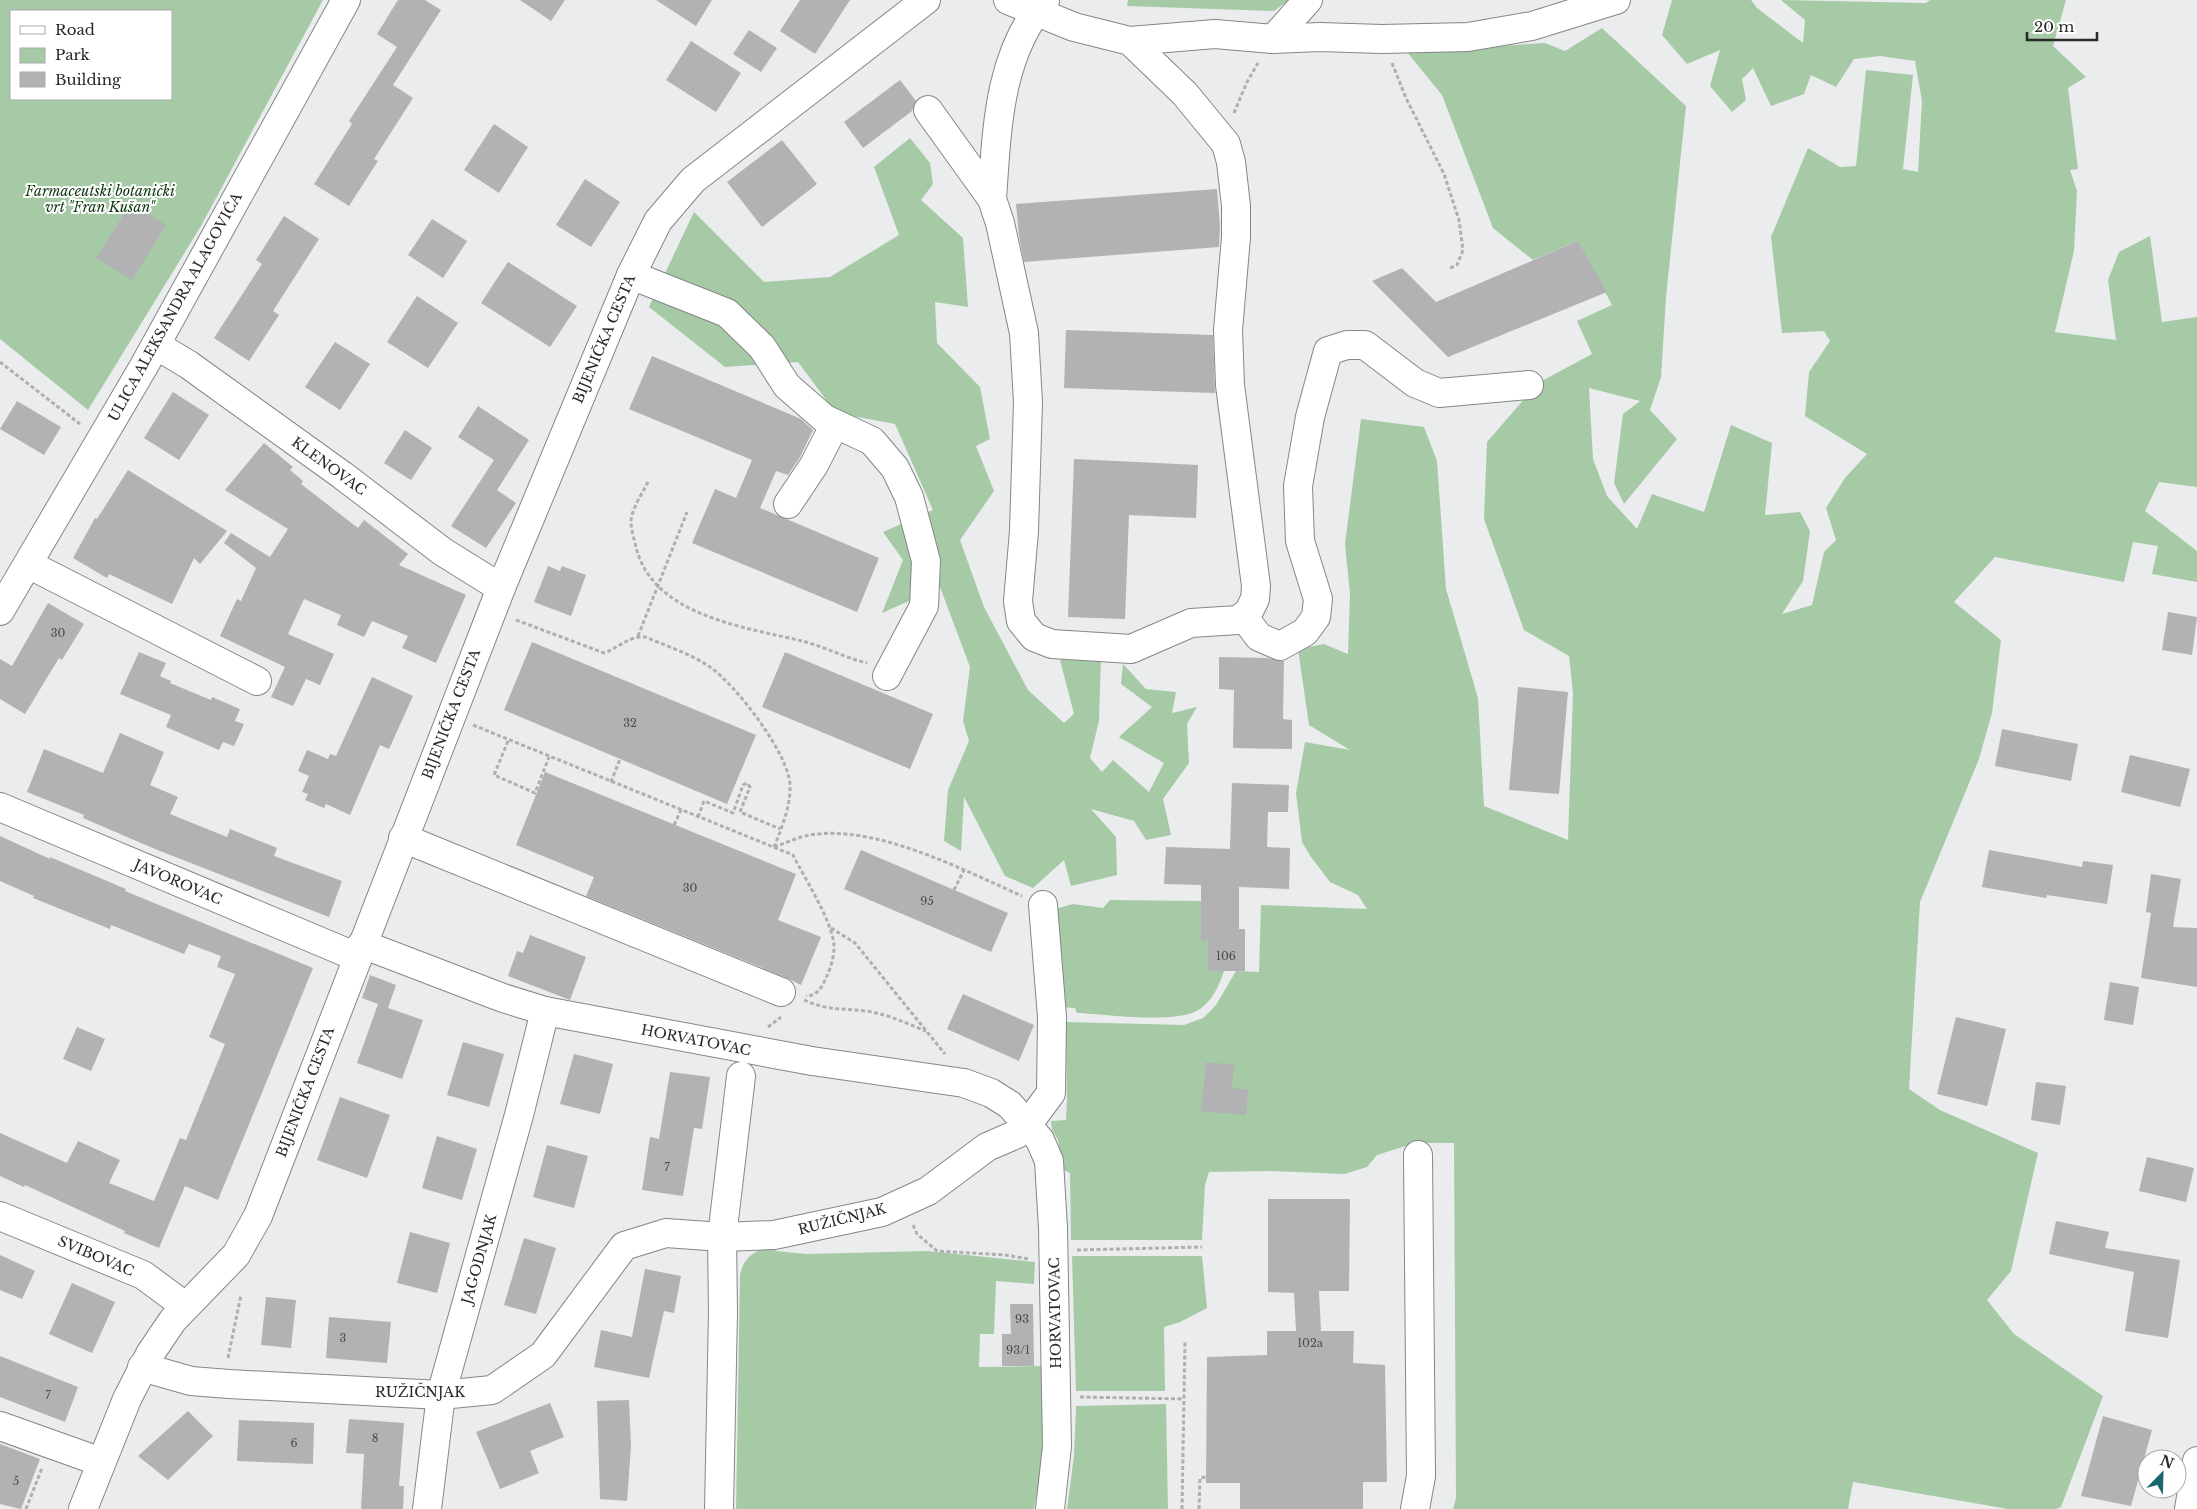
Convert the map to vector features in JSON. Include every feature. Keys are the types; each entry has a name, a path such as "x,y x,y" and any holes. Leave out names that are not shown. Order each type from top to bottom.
{"street":[{"name":"ULICA ALEKSANDRA ALAGOVIĆA","path":"0,611 156,345 346,0"},
{"name":"BIJENIČKA CESTA","path":"83,1509 142,1366 159,1338 185,1306 230,1262 247,1238 261,1207 497,599 631,275 658,222 693,180 926,0"},
{"path":"1008,0 1040,6 1074,27 1130,41 1216,34 1273,39 1320,37 1382,39 1468,36 1523,28 1616,0"},
{"path":"1273,39 1308,0"},
{"path":"992,199 1000,107 1011,57 1040,6"},
{"path":"928,110 992,199 1000,223 1024,334 1028,402 1024,531 1018,601 1021,621 1034,636 1052,644 1131,649 1192,623 1238,620 1248,613 1255,599 1256,586 1230,385 1228,330 1235,246 1236,206 1232,162 1226,144 1184,94 1130,41"},
{"path":"631,275 728,312 762,347 788,386 825,419 872,441 895,468 909,498 926,561 924,606 890,670"},
{"name":"KLENOVAC","path":"156,345 189,365 342,475 443,552 497,599"},
{"path":"1243,616 1259,638 1280,646 1292,641 1304,632 1316,617 1318,599 1300,541 1298,486 1310,417 1328,351 1347,345 1365,345 1414,383 1439,393 1529,385"},
{"path":"788,504 814,466 835,424"},
{"path":"28,564 257,681"},
{"name":"JAVOROVAC","path":"0,807 360,950"},
{"path":"403,838 781,992"},
{"path":"1028,1124 1051,1093 1052,1082 1052,1017 1043,905"},
{"name":"HORVATOVAC","path":"360,950 545,1011 812,1061 964,1084 978,1087 1010,1105 1040,1140 1049,1161 1053,1228 1057,1446 1050,1509"},
{"name":"JAGODNJAK","path":"427,1509 441,1394 519,1115 545,1011"},
{"path":"719,1509 723,1312 722,1237 741,1076"},
{"name":"RUŽIČNJAK","path":"142,1366 173,1377 211,1383 441,1394 492,1390 543,1356 624,1246 666,1233 722,1237 774,1235 882,1212 928,1191 987,1147 1017,1134 1028,1124"},
{"path":"1416,1509 1420,1476 1418,1156"},
{"name":"SVIBOVAC","path":"0,1216 143,1275 185,1306"},
{"path":"0,1426 101,1462"},
{"path":"2188,1509 2197,1461"}],"path":[{"path":"1226,144 1233,114 1247,82 1273,39"},
{"path":"1382,39 1406,98 1444,174 1459,220 1462,250 1457,265 1448,270"},
{"path":"0,362 85,428"},
{"path":"648,482 633,512 632,526 637,552 645,570 658,587 683,604 734,625 808,643 854,660 890,670"},
{"path":"638,636 687,512"},
{"path":"497,599 604,653 638,636 645,637 676,649 709,666 720,675 761,723 775,744 790,782 788,810 774,848"},
{"path":"466,722 508,741 793,855 830,928 834,947 830,970 822,987 813,996 796,997 822,1008 866,1011 893,1018 926,1031"},
{"path":"508,741 494,775 535,793 549,757"},
{"path":"611,782 620,759"},
{"path":"698,817 704,801 733,813 746,782 750,787 740,812 780,829"},
{"path":"674,825 681,810"},
{"path":"774,848 809,835 848,835 887,842 934,857 1043,905"},
{"path":"954,890 964,870"},
{"path":"830,928 855,943 943,1052 950,1058"},
{"path":"901,1203 917,1234 937,1251 1005,1256 1035,1261"},
{"path":"1067,1250 1202,1247"},
{"path":"226,1367 241,1295"},
{"path":"1182,1509 1185,1341"},
{"path":"1084,1397 1184,1399"},
{"path":"26,1509 52,1444"},
{"path":"1200,1509 1200,1478 1206,1478"}],"green space":[{"name":"Farmaceutski botanički vrt \"Fran Kušan\"","path":"0,0 323,0 201,226 88,410 0,339"},
{"path":"1128,0 1289,0 1274,11 1127,6"},
{"path":"1672,0 1751,0 1757,8 1803,43 1805,20 1781,0 1926,3 1930,0 2066,0 2053,46 2086,77 2068,88 2078,169 2070,170 2077,191 2074,251 2055,332 2116,340 2108,280 2119,252 2150,236 2162,322 2197,317 2197,487 2159,482 2145,511 2197,551 2197,582 2152,574 2158,546 2133,542 2124,582 1995,557 1954,602 2001,640 1992,713 1979,759 1920,902 1909,1089 1940,1110 2038,1153 2011,1271 1987,1300 2014,1334 2103,1396 2061,1507 2056,1509 2008,1509 1853,1482 1848,1509 1453,1509 1456,1498 1454,1143 1415,1143 1377,1155 1367,1167 1344,1174 1271,1171 1209,1172 1205,1185 1202,1240 1071,1240 1070,1173 1064,1170 1058,1140 1052,1130 1051,1121 1066,1120 1066,1022 1184,1025 1203,1018 1216,1005 1236,971 1259,972 1261,905 1367,909 1358,895 1330,882 1311,857 1302,842 1296,793 1305,742 1350,750 1309,725 1298,649 1324,644 1348,654 1350,594 1345,544 1361,419 1424,427 1437,461 1446,589 1478,698 1484,806 1568,840 1573,693 1569,656 1524,630 1484,519 1487,442 1538,383 1592,354 1577,321 1612,305 1578,241 1533,260 1493,228 1442,95 1407,52 1545,43 1565,51 1602,28 1686,106 1666,297 1661,377 1650,410 1677,439 1624,504 1614,483 1623,414 1640,401 1589,388 1593,459 1607,496 1637,529 1652,494 1704,512 1731,425 1772,443 1765,515 1800,512 1810,531 1803,581 1782,614 1812,605 1824,552 1836,540 1826,508 1845,478 1867,454 1805,416 1809,372 1830,341 1824,331 1782,333 1771,237 1808,148 1840,167 1856,166 1866,70 1913,75 1903,169 1918,172 1922,101 1915,61 1880,56 1854,59 1836,87 1811,75 1804,94 1771,106 1753,68 1742,79 1746,100 1732,112 1710,86 1720,50 1687,64 1662,35"},
{"path":"910,138 930,163 933,184 921,200 963,238 968,307 935,302 937,343 980,387 990,439 976,446 994,491 960,540 984,607 1028,690 1064,723 1074,714 1060,660 1101,656 1099,721 1090,758 1102,772 1113,760 1149,792 1164,763 1119,737 1152,707 1121,684 1123,664 1146,689 1176,692 1172,713 1197,707 1187,724 1189,763 1163,799 1171,835 1146,840 1134,821 1091,809 1116,837 1117,875 1071,886 1064,860 1033,888 1005,876 964,797 961,851 944,841 948,790 969,741 963,721 970,667 940,587 882,613 903,560 883,532 933,510 895,424 836,413 798,362 725,367 649,307 694,212 764,282 830,277 899,235 874,167"},
{"path":"1110,900 1201,901 1201,940 1208,940 1208,970 1224,971 1215,992 1204,1006 1189,1014 1158,1018 1077,1013 1075,1008 1059,1007 1052,910 1073,904 1103,908"},
{"path":"766,1247 773,1247 776,1251 806,1254 927,1251 1035,1262 1034,1284 996,1281 994,1334 980,1334 979,1367 1043,1366 1042,1465 1034,1509 736,1509 740,1276 743,1265 748,1257"},
{"path":"1072,1256 1202,1256 1207,1308 1180,1322 1164,1327 1165,1391 1076,1391"},
{"path":"1166,1404 1168,1509 1067,1509 1074,1456 1076,1406"}],"building":[{"path":"398,0 425,0 441,10 393,85 413,98 374,159 378,161 349,206 314,184 352,124 349,121 397,47 377,34"},
{"path":"520,0 565,0 551,21"},
{"path":"656,0 712,0 696,26"},
{"path":"800,0 850,0 815,54 780,31"},
{"path":"749,30 777,48 761,72 733,54"},
{"path":"691,41 741,73 716,112 666,80"},
{"path":"900,80 916,101 912,111 863,148 844,122"},
{"path":"494,124 528,147 499,193 464,170"},
{"path":"782,140 817,184 762,227 727,182"},
{"path":"585,179 620,202 591,247 556,225"},
{"path":"1217,189 1220,226 1219,247 1024,262 1016,204"},
{"path":"131,203 166,225 132,280 96,258"},
{"path":"284,216 319,239 273,311 279,315 249,361 214,338 262,264 256,260"},
{"path":"432,219 467,241 443,278 408,255"},
{"path":"1578,241 1607,292 1448,357 1372,281 1402,268 1436,302"},
{"path":"508,262 577,306 550,347 481,303"},
{"path":"417,296 458,323 428,368 387,342"},
{"path":"1066,330 1213,335 1215,393 1064,388"},
{"path":"335,342 370,364 340,410 305,387"},
{"path":"652,356 801,419 813,430 800,457 788,475 776,471 760,508 879,558 857,612 692,543 715,489 736,498 752,460 629,409"},
{"path":"173,392 209,415 179,460 144,438"},
{"path":"17,401 61,427 44,455 0,429"},
{"path":"478,406 529,440 497,490 516,503 486,548 451,526 494,460 458,437"},
{"path":"405,430 432,448 411,480 384,463"},
{"path":"264,443 293,467 290,470 303,481 301,484 358,528 364,520 408,554 399,565 466,595 436,663 402,648 408,636 372,621 364,637 337,625 341,615 304,599 288,634 334,654 320,685 306,679 293,706 271,697 285,667 220,636 237,599 241,601 256,568 224,543 231,533 270,557 288,529 225,490"},
{"path":"1074,459 1198,465 1196,518 1129,515 1125,619 1068,617"},
{"path":"128,470 227,531 200,564 194,558 172,604 109,574 107,578 73,558 95,518 97,519"},
{"path":"548,566 560,571 562,566 586,575 571,616 534,602"},
{"path":"48,603 84,624 62,660 59,658 25,714 0,699 0,659 12,666"},
{"path":"2168,612 2197,617 2192,655 2162,650"},
{"path":"532,642 756,735 727,804 504,710"},
{"path":"139,652 166,663 160,676 171,681 170,683 211,700 212,697 240,709 235,721 244,724 234,746 223,742 219,750 166,727 171,715 120,694"},
{"path":"785,652 933,714 910,769 762,707"},
{"path":"1219,657 1267,658 1284,661 1283,719 1292,720 1292,749 1233,748 1234,690 1219,689"},
{"path":"372,677 413,696 389,749 380,745 350,815 326,804 324,808 305,800 308,794 302,792 309,776 298,771 307,750 328,759 330,754 336,756"},
{"path":"1518,687 1568,692 1559,794 1509,790"},
{"path":"2002,729 2078,744 2071,781 1995,766"},
{"path":"120,733 164,752 150,785 178,797 170,814 227,837 230,829 277,848 274,856 342,881 329,917 155,849 83,818 84,815 27,792 44,749 103,773"},
{"path":"2130,755 2190,769 2180,807 2121,792"},
{"path":"545,772 796,874 778,920 821,937 801,985 586,896 594,877 516,845"},
{"path":"1232,783 1289,785 1288,812 1268,812 1267,847 1290,848 1289,889 1239,887 1239,929 1245,929 1245,971 1208,971 1208,940 1201,941 1201,885 1164,884 1166,847 1230,849"},
{"path":"0,836 50,859 50,857 126,889 125,891 313,968 218,1200 185,1186 159,1248 25,1185 24,1187 0,1176 0,1133 67,1163 78,1141 120,1160 109,1183 154,1201 180,1138 186,1140 225,1044 209,1037 235,974 217,967 221,956 189,944 184,954 111,925 110,929 33,898 34,896 0,881"},
{"path":"861,850 1008,913 991,952 844,889"},
{"path":"1989,850 2082,867 2083,861 2113,865 2107,904 2047,895 2046,898 1982,887"},
{"path":"2151,874 2181,879 2173,927 2197,928 2197,987 2141,978 2151,913 2146,912"},
{"path":"530,935 586,957 570,1000 508,976 517,951 523,953"},
{"path":"370,975 396,985 388,1008 423,1020 402,1079 357,1063 378,1004 362,998"},
{"path":"2110,982 2139,987 2133,1025 2104,1020"},
{"path":"963,994 1034,1025 1019,1061 947,1029"},
{"path":"1956,1017 2006,1029 1987,1106 1937,1094"},
{"path":"77,1027 105,1039 91,1071 63,1059"},
{"path":"463,1042 504,1054 489,1107 447,1095"},
{"path":"574,1054 613,1064 600,1114 560,1104"},
{"path":"1206,1062 1234,1065 1232,1088 1248,1090 1246,1115 1201,1111"},
{"path":"670,1072 710,1077 702,1129 694,1128 683,1196 642,1190 650,1137 659,1139"},
{"path":"2036,1082 2066,1086 2060,1125 2031,1120"},
{"path":"340,1097 390,1115 367,1178 317,1160"},
{"path":"437,1136 477,1149 462,1200 422,1188"},
{"path":"547,1145 588,1156 574,1208 533,1197"},
{"path":"2147,1157 2194,1168 2186,1202 2139,1191"},
{"path":"1268,1199 1350,1199 1349,1291 1319,1291 1321,1331 1354,1331 1353,1363 1385,1365 1387,1482 1363,1482 1363,1509 1240,1509 1240,1483 1206,1483 1207,1357 1267,1355 1267,1331 1296,1331 1294,1293 1268,1292"},
{"path":"2056,1221 2109,1232 2105,1248 2180,1260 2168,1338 2125,1331 2134,1272 2049,1254"},
{"path":"410,1232 450,1243 437,1293 397,1283"},
{"path":"524,1238 556,1248 536,1314 504,1305"},
{"path":"0,1255 35,1271 22,1299 0,1290"},
{"path":"645,1269 681,1276 674,1313 664,1311 649,1378 594,1367 601,1330 632,1337"},
{"path":"72,1283 115,1302 92,1353 49,1334"},
{"path":"266,1297 296,1300 291,1348 261,1345"},
{"path":"1010,1304 1033,1304 1034,1366 1002,1366 1002,1334 1011,1334"},
{"path":"329,1317 391,1322 387,1363 326,1358"},
{"path":"0,1356 78,1387 65,1422 0,1397"},
{"path":"629,1400 631,1446 627,1501 600,1499 597,1401"},
{"path":"550,1403 564,1437 530,1451 539,1473 500,1489 476,1432"},
{"path":"188,1411 213,1436 168,1480 138,1456"},
{"path":"2103,1416 2152,1430 2147,1449 2137,1449 2137,1484 2131,1506 2081,1496"},
{"path":"349,1419 404,1423 399,1486 404,1486 403,1509 361,1509 364,1454 346,1453"},
{"path":"239,1420 314,1423 313,1464 237,1461"},
{"path":"0,1444 40,1459 21,1509 0,1504"}]}
